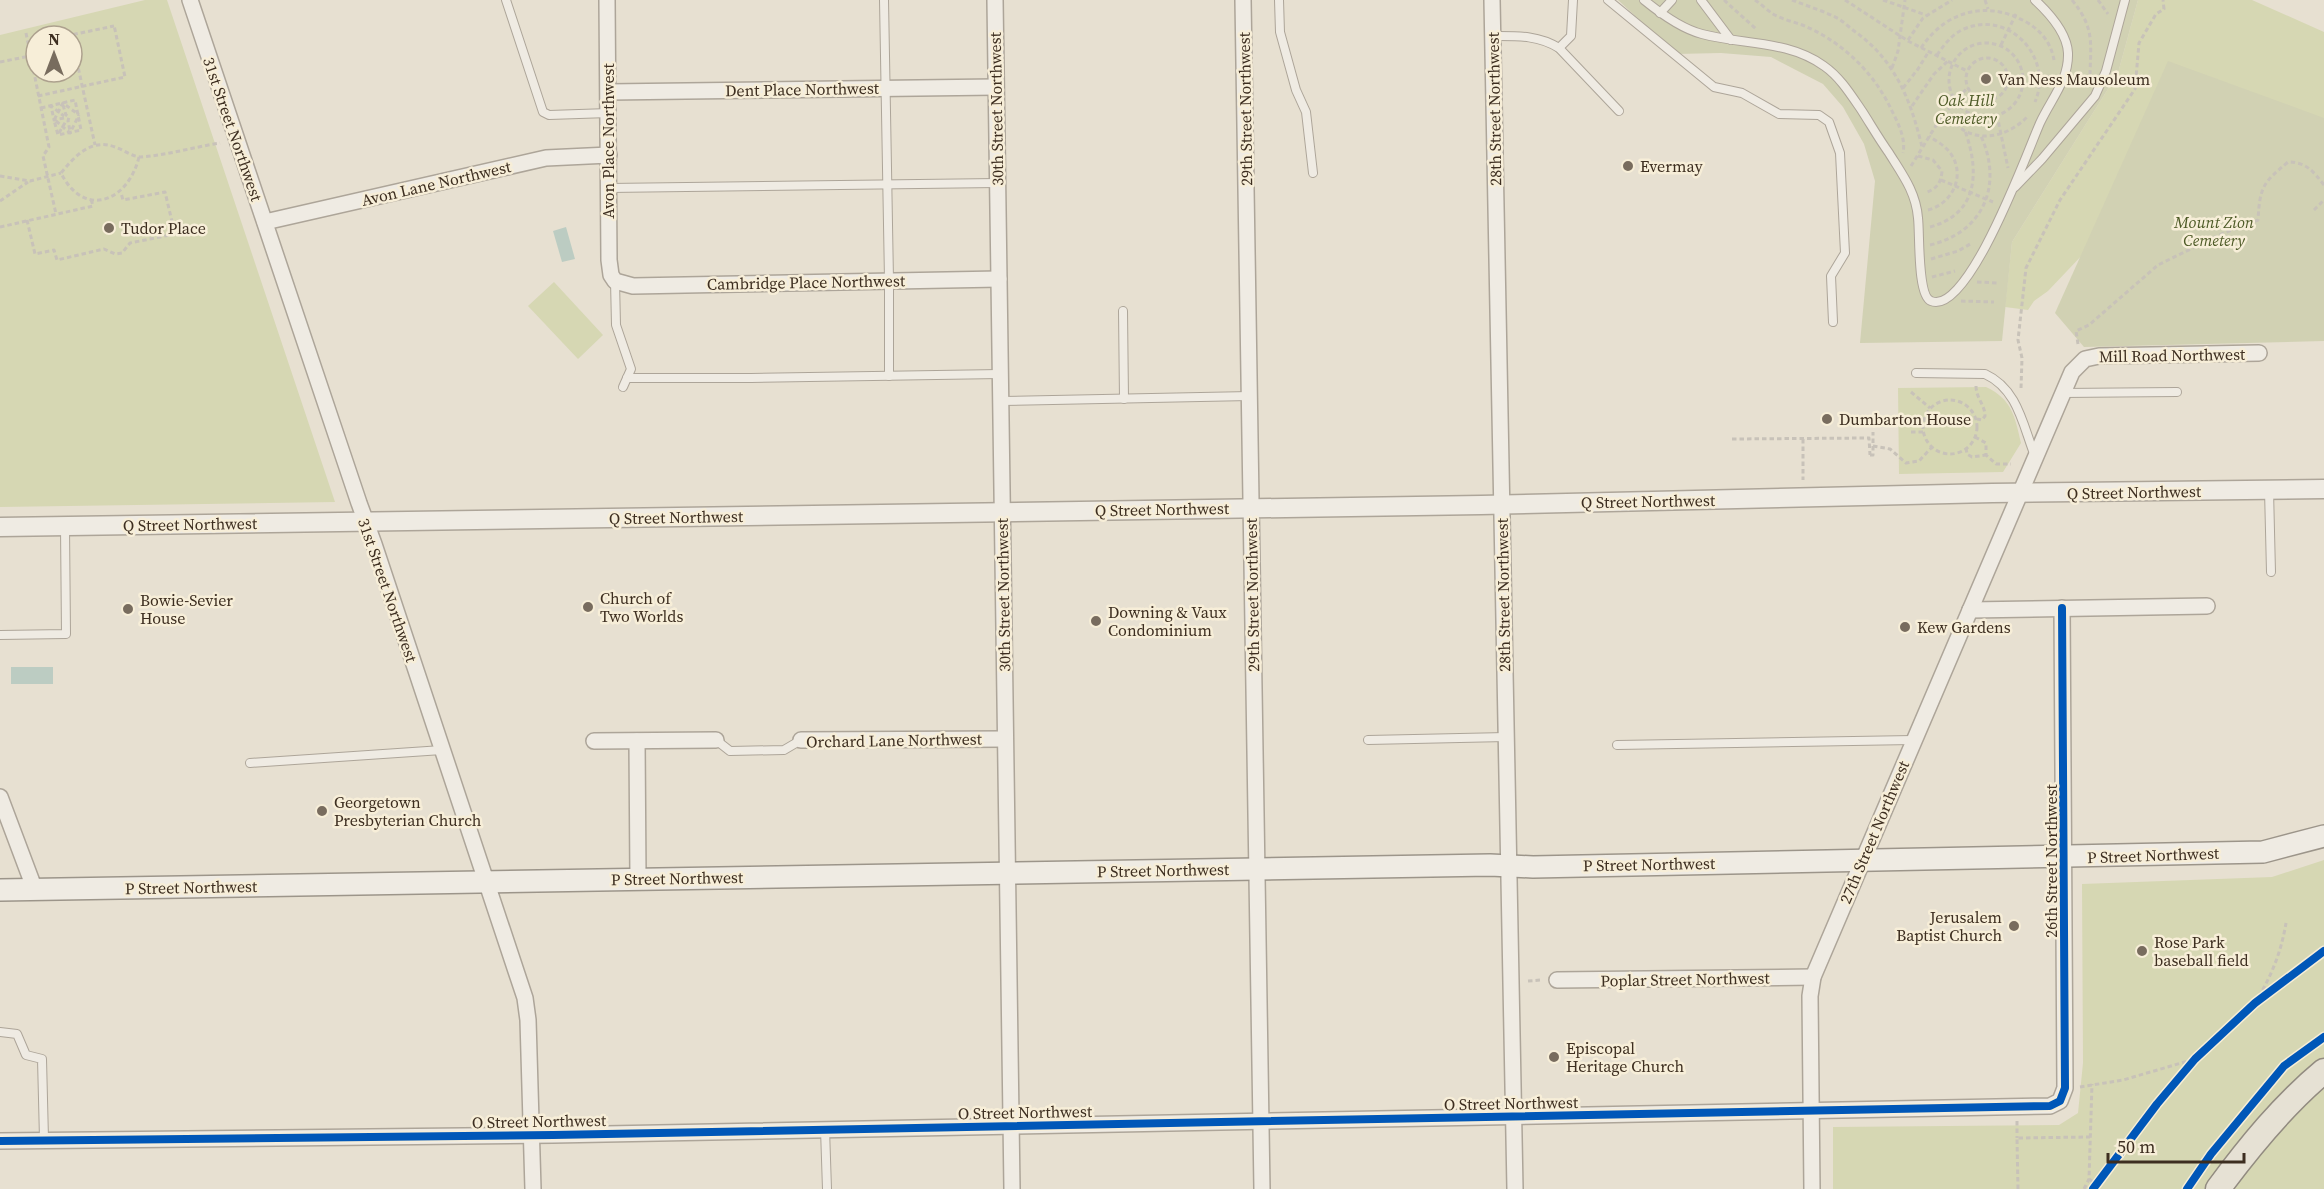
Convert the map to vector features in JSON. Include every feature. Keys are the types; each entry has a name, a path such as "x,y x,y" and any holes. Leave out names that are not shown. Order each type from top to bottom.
{"main road":[{"name":"P Street Northwest","path":"0,890 1008,872 2064,857 2263,852 2324,836"},
{"path":"2218,1189 2259,1136 2324,1071"}],"street":[{"name":"31st Street Northwest","path":"190,0 525,998 528,1020 533,1189"},
{"name":"Avon Place Northwest","path":"607,0 609,261 611,275 615,281"},
{"name":"30th Street Northwest","path":"995,0 1012,1189"},
{"name":"29th Street Northwest","path":"1243,0 1262,1189"},
{"name":"28th Street Northwest","path":"1492,0 1515,1189"},
{"name":"Dent Place Northwest","path":"609,92 996,87"},
{"name":"Avon Lane Northwest","path":"265,222 546,158 609,155"},
{"name":"Cambridge Place Northwest","path":"615,281 633,286 999,279"},
{"name":"Mill Road Northwest","path":"2083,361 2106,355 2259,353"},
{"path":"2020,493 2072,372 2083,361"},
{"name":"Q Street Northwest","path":"0,527 2324,489"},
{"name":"27th Street Northwest","path":"1812,1189 1810,996 1813,977 2020,493"},
{"path":"1970,610 2207,606"},
{"name":"26th Street Northwest","path":"2050,1106 2060,1101 2065,1088 2062,608"},
{"name":"Orchard Lane Northwest","path":"801,740 1005,738"},
{"path":"594,741 716,740"},
{"path":"637,741 638,878"},
{"path":"0,797 35,890"},
{"name":"Poplar Street Northwest","path":"1557,980 1813,977"},
{"name":"O Street Northwest","path":"0,1141 532,1135 2050,1106"}],"lane":[{"path":"506,0 543,112 549,115 609,113"},
{"path":"884,0 890,280 889,376"},
{"path":"1280,0 1280,32 1296,90 1306,112 1313,173"},
{"path":"1559,48 1570,36 1573,0"},
{"path":"1608,0 1714,87 1742,93 1779,114 1819,116 1829,122 1840,153 1845,253 1832,276 1833,322"},
{"path":"1644,0 1660,13 1699,34 1770,44 1795,52 1824,65 1841,82 1902,172 1914,197 1918,212 1922,279 1926,297 1938,303 1949,298 1963,282 1997,226 2041,121 2067,71 2068,50 2060,30 2050,13 2035,0"},
{"path":"1660,13 1672,0"},
{"path":"1701,0 1731,40"},
{"path":"2011,194 2095,96 2106,71 2125,0"},
{"path":"1493,36 1532,37 1548,41 1559,48 1619,111"},
{"path":"609,188 997,183"},
{"path":"615,281 616,325 631,369 623,387"},
{"path":"1124,311 1124,399"},
{"path":"1916,373 1985,374 1995,378 2016,402 2035,456"},
{"path":"627,378 1000,374"},
{"path":"2062,393 2177,392"},
{"path":"1001,401 1250,396"},
{"path":"2269,490 2271,572"},
{"path":"0,635 66,634 65,526"},
{"path":"1368,740 1506,737"},
{"name":"Orchard Lane Northwest","path":"716,740 730,751 784,750 801,740"},
{"path":"1617,746 1913,740"},
{"path":"250,763 442,750"},
{"path":"0,1032 17,1034 26,1056 42,1059 44,1140"},
{"path":"825,1129 827,1189"}],"path":[{"path":"1724,0 1748,24 1765,35 1770,44"},
{"path":"1792,0 1841,20 1864,39 1892,69 1912,106 1922,147"},
{"path":"1845,0 1900,36 1967,71"},
{"path":"1883,0 1926,15"},
{"path":"1892,69 1898,51 1905,0"},
{"path":"1907,40 1926,15 1952,0"},
{"path":"1985,0 1988,9"},
{"path":"2072,0 2085,19 2091,35 2087,106"},
{"path":"2016,402 2021,388 2022,358 2018,340 2026,268 2060,200 2135,88 2139,43 2156,14 2164,9 2163,0"},
{"path":"1921,48 1936,29 1958,14 1975,9 2016,14 2034,27 2051,48 2054,59 2050,76 2039,80"},
{"path":"2001,45 2016,14"},
{"path":"1937,55 1948,41 1964,29 1990,24 2008,29 2032,50 2039,66 2038,95 2034,104"},
{"path":"38,96 124,77 114,25 84,33"},
{"path":"1912,106 1934,74 1950,61 1962,52 1977,43 1989,42 2001,45 2016,57 2023,86 2020,97 2011,108 1997,115 1980,116 1969,112 1954,101 1949,86 1950,61"},
{"path":"1903,88 1929,51"},
{"path":"0,62 24,57"},
{"path":"1979,60 2000,62 2008,77 2006,89 2000,96 1992,99 1978,98 1968,87 1967,71 1970,64 1979,60"},
{"path":"37,84 49,147 43,156 56,214"},
{"path":"82,86 95,145"},
{"path":"1902,172 1918,156 1944,114 1968,87"},
{"path":"40,108 75,100"},
{"path":"58,135 75,100"},
{"path":"75,100 81,130"},
{"path":"63,103 79,115"},
{"path":"54,120 63,103"},
{"path":"63,103 70,133"},
{"path":"51,106 81,130"},
{"path":"51,106 58,135"},
{"path":"1944,114 1965,131 1981,136 2001,134 2020,125 2030,113"},
{"path":"54,120 79,115"},
{"path":"70,133 79,115"},
{"path":"1997,115 2011,194"},
{"path":"54,120 70,133"},
{"path":"58,135 81,130"},
{"path":"1919,229 1945,222 1957,214 1971,192 1974,170 1965,131"},
{"path":"1918,212 1939,207 1948,199 1956,186 1956,164 1951,153 1929,136"},
{"path":"1920,247 1953,237 1968,227 1979,214 1986,200 1990,182 1989,156 1981,136"},
{"path":"0,201 30,181 61,174 75,156 95,145 116,147 139,157 237,140"},
{"path":"1914,197 1938,185 1942,171 1938,164 1924,156 1918,156"},
{"path":"61,174 76,195 91,200 106,198 121,193 130,181 139,157"},
{"path":"2083,361 2076,331 2089,325 2158,265 2219,235 2258,220 2259,193 2269,178 2288,162 2301,162 2324,184"},
{"path":"0,176 30,181"},
{"path":"1941,180 2005,208"},
{"path":"27,220 35,254 54,250 57,260 104,249 115,254 122,253 130,243 175,234 165,192 123,200 121,193"},
{"path":"0,227 93,206 91,200"},
{"path":"2314,210 2324,200"},
{"path":"1921,261 1939,258 1958,251 1982,238 1997,226"},
{"path":"1922,279 1974,264"},
{"path":"1963,282 1998,283"},
{"path":"1944,300 1994,302"},
{"path":"1976,374 1976,394 1985,410 1982,420 1977,419"},
{"path":"1911,392 1930,408"},
{"path":"1941,401 1958,401 1973,411 1977,419 1976,437 1966,448 1955,454 1946,454 1932,447 1923,432 1923,421 1930,408 1941,401"},
{"path":"1732,439 1869,438 1870,455 1873,455 1873,432"},
{"path":"1911,432 1923,432"},
{"path":"1976,437 1986,443 1986,455 1996,464 1997,471"},
{"path":"1803,438 1803,481"},
{"path":"1873,446 1890,449 1906,463 1919,461 1932,447"},
{"path":"1966,448 1967,454 1972,457 1986,455"},
{"path":"1996,464 2011,464"},
{"path":"2255,1003 2274,967 2282,946 2286,923"},
{"path":"1528,981 1536,980"},
{"path":"2249,1010 2271,990"},
{"path":"2188,1068 2204,1052"},
{"path":"2083,1086 2123,1080 2195,1059"},
{"path":"2092,1084 2090,1137 2093,1184"},
{"path":"2018,1189 2017,1138 2090,1137"},
{"path":"2084,1189 2102,1175"}],"green space":[{"path":"145,0 167,0 335,502 0,507 0,35 24,29 24,84 84,84 84,24 46,24"},
{"name":"Oak Hill Cemetery","path":"1618,0 2138,0 2118,73 2012,242 2002,341 1860,343 1875,181 1864,144 1843,107 1823,84 1771,57 1721,53 1676,54"},
{"path":"2138,0 2252,0 2324,32 2324,223 2086,251 2048,291 2034,301 2028,310 2005,307 2012,242 2118,73"},
{"name":"Mount Zion Cemetery","path":"2168,61 2324,118 2324,341 2084,347 2055,313"},
{"path":"554,282 603,335 578,359 528,306"},
{"path":"1986,387 2007,403 2014,417 2021,443 2003,472 1899,474 1898,388"},
{"path":"2324,860 2324,1189 1833,1189 1833,1127 2059,1125 2078,1113 2083,1063 2082,884 2272,877"}],"shaded area":[{"path":"566,227 575,259 562,262 553,231"},
{"path":"11,667 53,667 53,684 11,684"}],"cycle path":[{"path":"0,1141 553,1135 2050,1106 2060,1101 2065,1088 2062,608"},
{"path":"2093,1189 2157,1104 2195,1059 2255,1003 2324,951"},
{"path":"2187,1189 2211,1154 2284,1066 2324,1037"}],"place":[{"name":"Van Ness Mausoleum","path":"1986,79"},
{"name":"Evermay","path":"1628,166"},
{"name":"Tudor Place","path":"109,228"},
{"name":"Dumbarton House","path":"1827,419"},
{"name":"Church of Two Worlds","path":"588,607"},
{"name":"Bowie-Sevier House","path":"128,609"},
{"name":"Downing & Vaux Condominium","path":"1096,621"},
{"name":"Kew Gardens","path":"1905,627"},
{"name":"Georgetown Presbyterian Church","path":"322,811"},
{"name":"Jerusalem Baptist Church","path":"2014,926"},
{"name":"Rose Park baseball field","path":"2142,951"},
{"name":"Episcopal Heritage Church","path":"1554,1057"}]}
